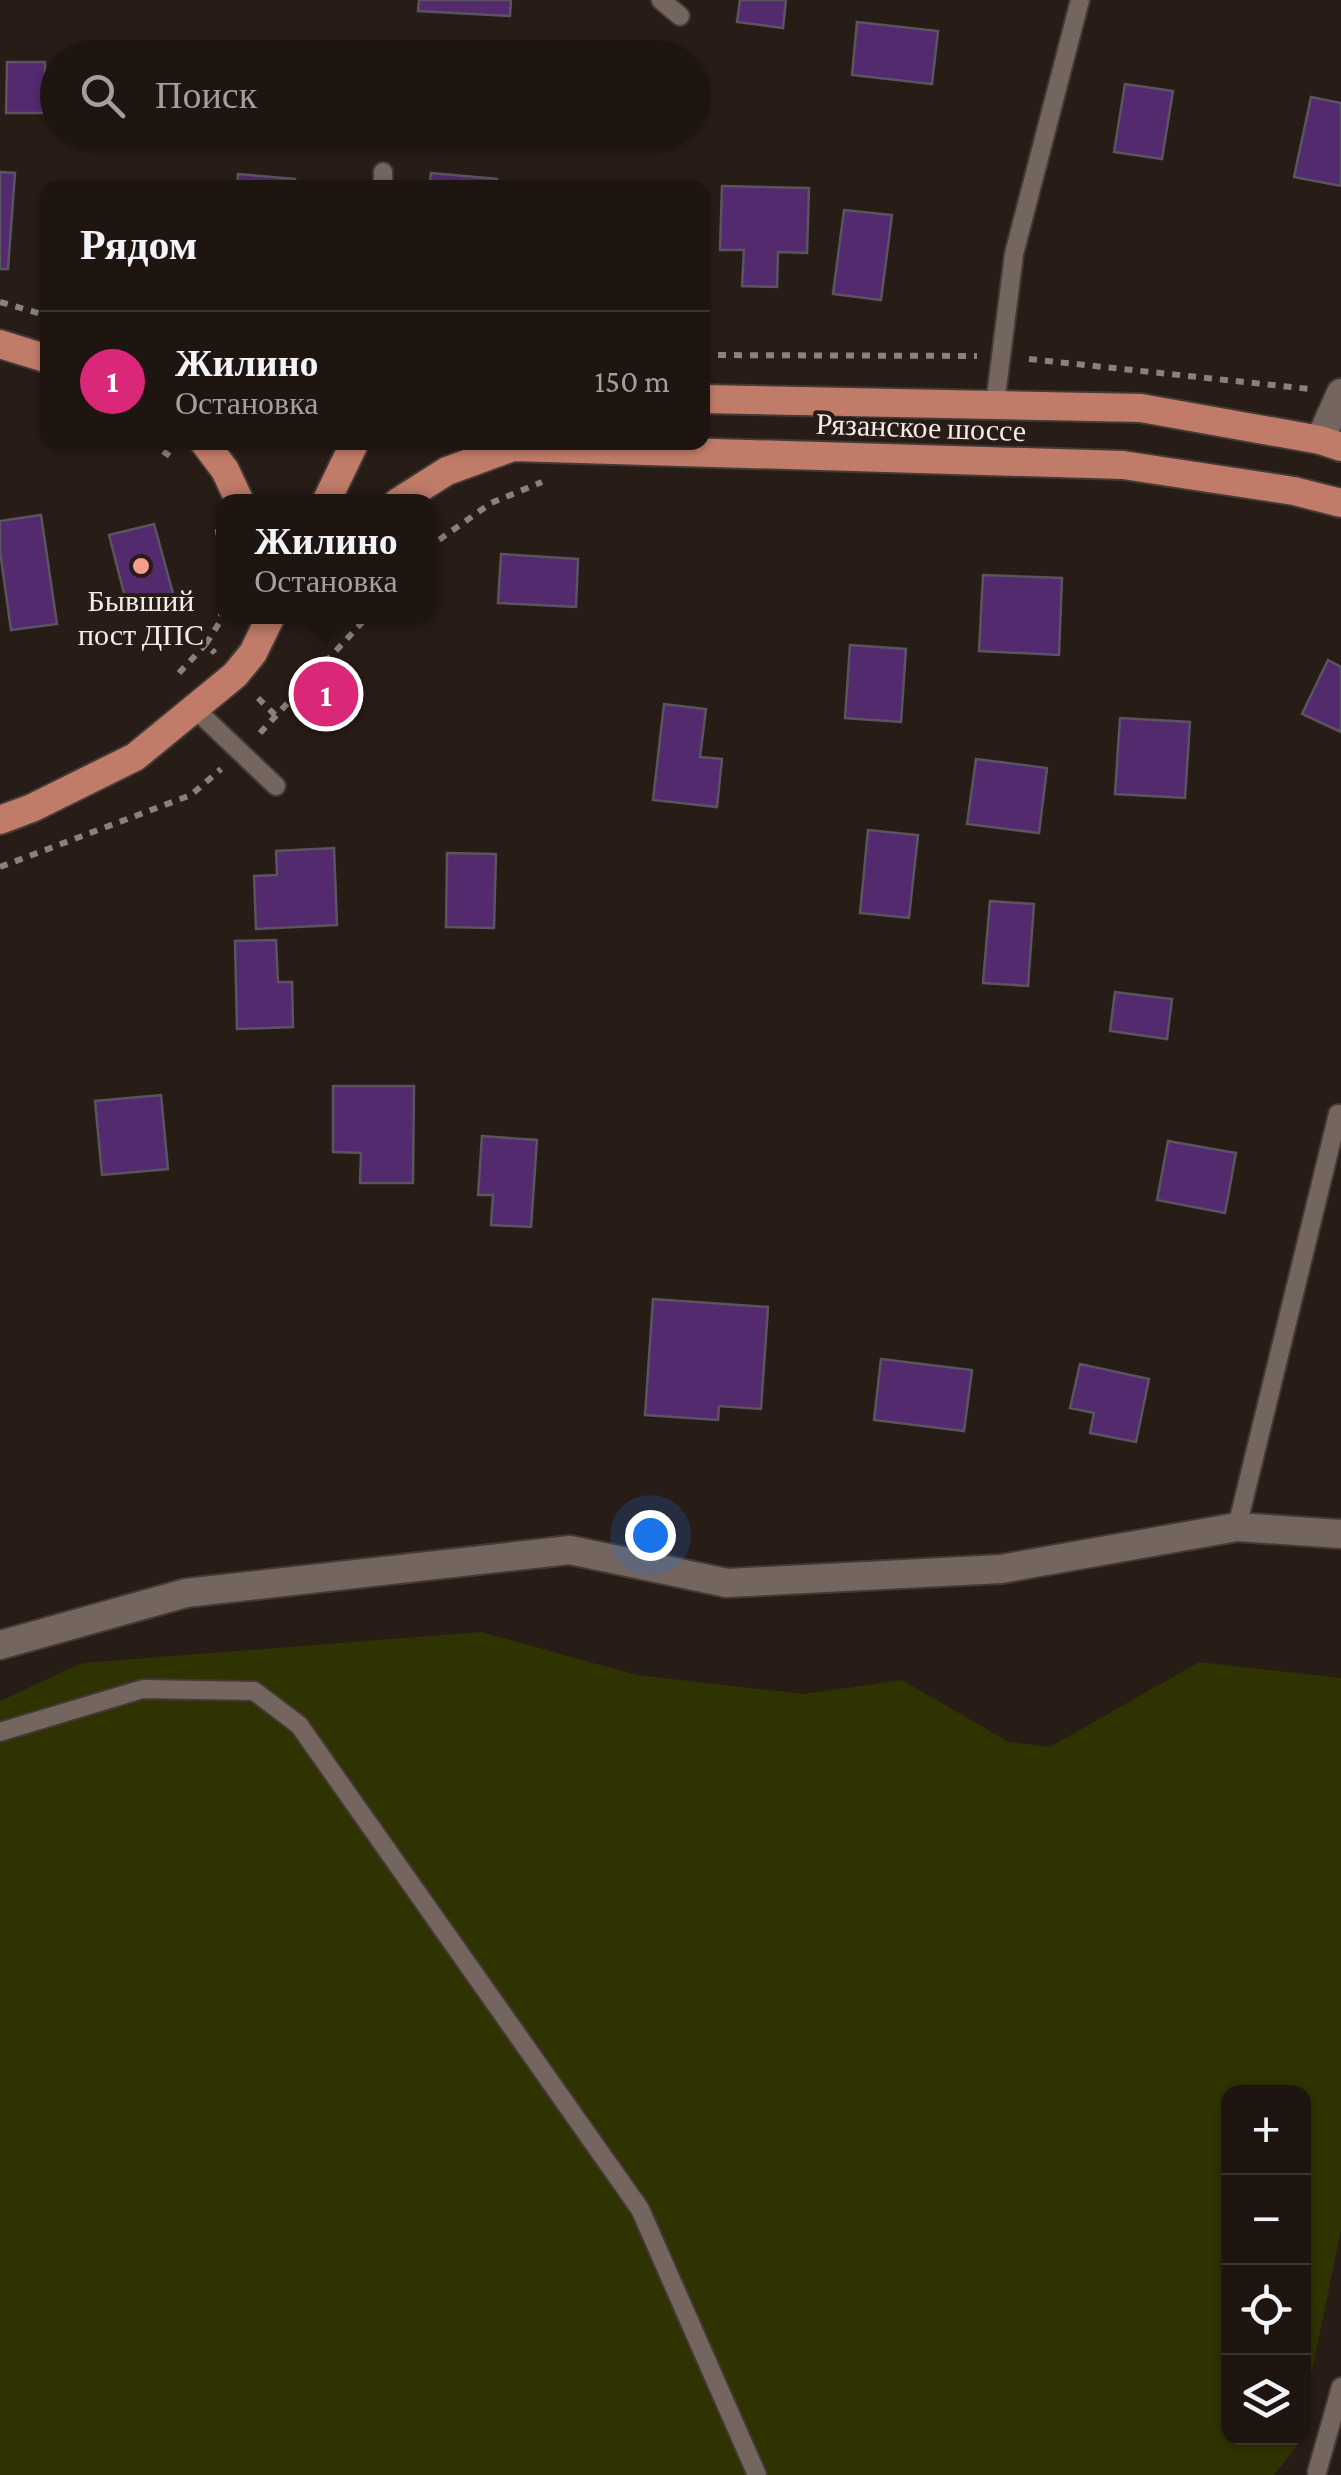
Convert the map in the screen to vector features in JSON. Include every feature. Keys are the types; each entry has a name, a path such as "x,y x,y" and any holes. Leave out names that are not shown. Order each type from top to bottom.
{"main road":[{"path":"0,344 40,356"},
{"name":"Рязанское шоссе","path":"710,399 1141,408 1331,444"},
{"path":"210,450 236,494"},
{"path":"330,494 351,450"},
{"path":"411,494 447,471 493,450"},
{"name":"Рязанское шоссе","path":"659,450 1123,465 1294,491 1341,503"},
{"path":"253,653 254,624"},
{"path":"253,653 267,624"},
{"path":"0,820 135,757 235,676 277,624"}],"street":[{"path":"1331,444 1341,393"},
{"path":"0,1645 186,1593 570,1550 727,1583 1001,1570 1238,1526 1341,1534"}],"lane":[{"path":"661,0 680,16"},
{"path":"995,404 1014,254 1080,0"},
{"path":"194,708 276,786"},
{"path":"1238,1526 1338,1114"},
{"path":"0,1732 143,1689 254,1691 299,1725 640,2209 756,2475"},
{"path":"1317,2472 1341,2386"}],"path":[{"path":"0,302 40,314"},
{"path":"161,450 184,467"},
{"path":"436,542 492,502 550,479"},
{"path":"206,644 218,624"},
{"path":"0,867 191,795 258,736 361,624"}],"green space":[{"path":"481,1632 637,1675 803,1694 902,1680 1009,1742 1050,1747 1199,1662 1341,1678 1341,2230 1311,2376 1311,2085 1221,2085 1221,2445 1296,2447 1274,2475 0,2475 0,1701 82,1663"}],"building":[{"path":"419,0 511,0 510,16 418,11"},
{"path":"740,0 786,0 783,28 737,22"},
{"path":"857,22 938,31 932,84 852,75"},
{"path":"7,62 40,62 40,113 6,113"},
{"path":"1125,84 1173,91 1162,159 1114,152"},
{"path":"1311,97 1341,103 1341,186 1294,177"},
{"path":"0,172 15,173 8,269 0,269"},
{"path":"431,173 497,179 497,180 430,180"},
{"path":"238,174 295,179 295,180 238,180"},
{"path":"722,186 809,188 807,253 778,252 777,287 742,286 744,250 720,250"},
{"path":"844,210 892,215 881,300 833,294"},
{"path":"41,515 57,624 11,630 0,551 0,521"},
{"name":"Бывший пост ДПС","path":"154,524 174,597 128,609 109,535"},
{"path":"501,554 578,559 576,607 498,603"},
{"path":"983,575 1062,578 1059,655 979,651"},
{"path":"850,645 906,649 901,722 845,718"},
{"path":"1328,660 1341,667 1341,732 1302,714"},
{"path":"664,704 706,709 700,757 722,759 717,807 653,800"},
{"path":"1120,718 1190,722 1185,798 1115,794"},
{"path":"976,759 1047,768 1039,833 967,824"},
{"path":"868,830 918,835 909,918 860,913"},
{"path":"334,848 337,925 256,929 254,876 277,875 276,851"},
{"path":"447,853 496,854 494,928 446,927"},
{"path":"990,901 1034,904 1028,986 983,983"},
{"path":"276,940 278,982 292,982 293,1027 237,1029 235,941"},
{"path":"1115,992 1172,999 1167,1039 1110,1031"},
{"path":"333,1086 414,1086 413,1183 360,1183 361,1153 333,1152"},
{"path":"161,1095 168,1169 102,1175 95,1101"},
{"path":"482,1136 537,1140 531,1227 491,1225 493,1195 478,1195"},
{"path":"1168,1141 1236,1153 1225,1213 1157,1200"},
{"path":"653,1299 768,1307 761,1409 719,1406 718,1420 645,1415"},
{"path":"881,1359 972,1370 964,1431 874,1420"},
{"path":"1080,1364 1149,1379 1136,1442 1090,1433 1094,1413 1070,1408"}],"place":[{"name":"Бывший пост ДПС","path":"141,566"},
{"name":"Жилино","path":"326,694"}]}
